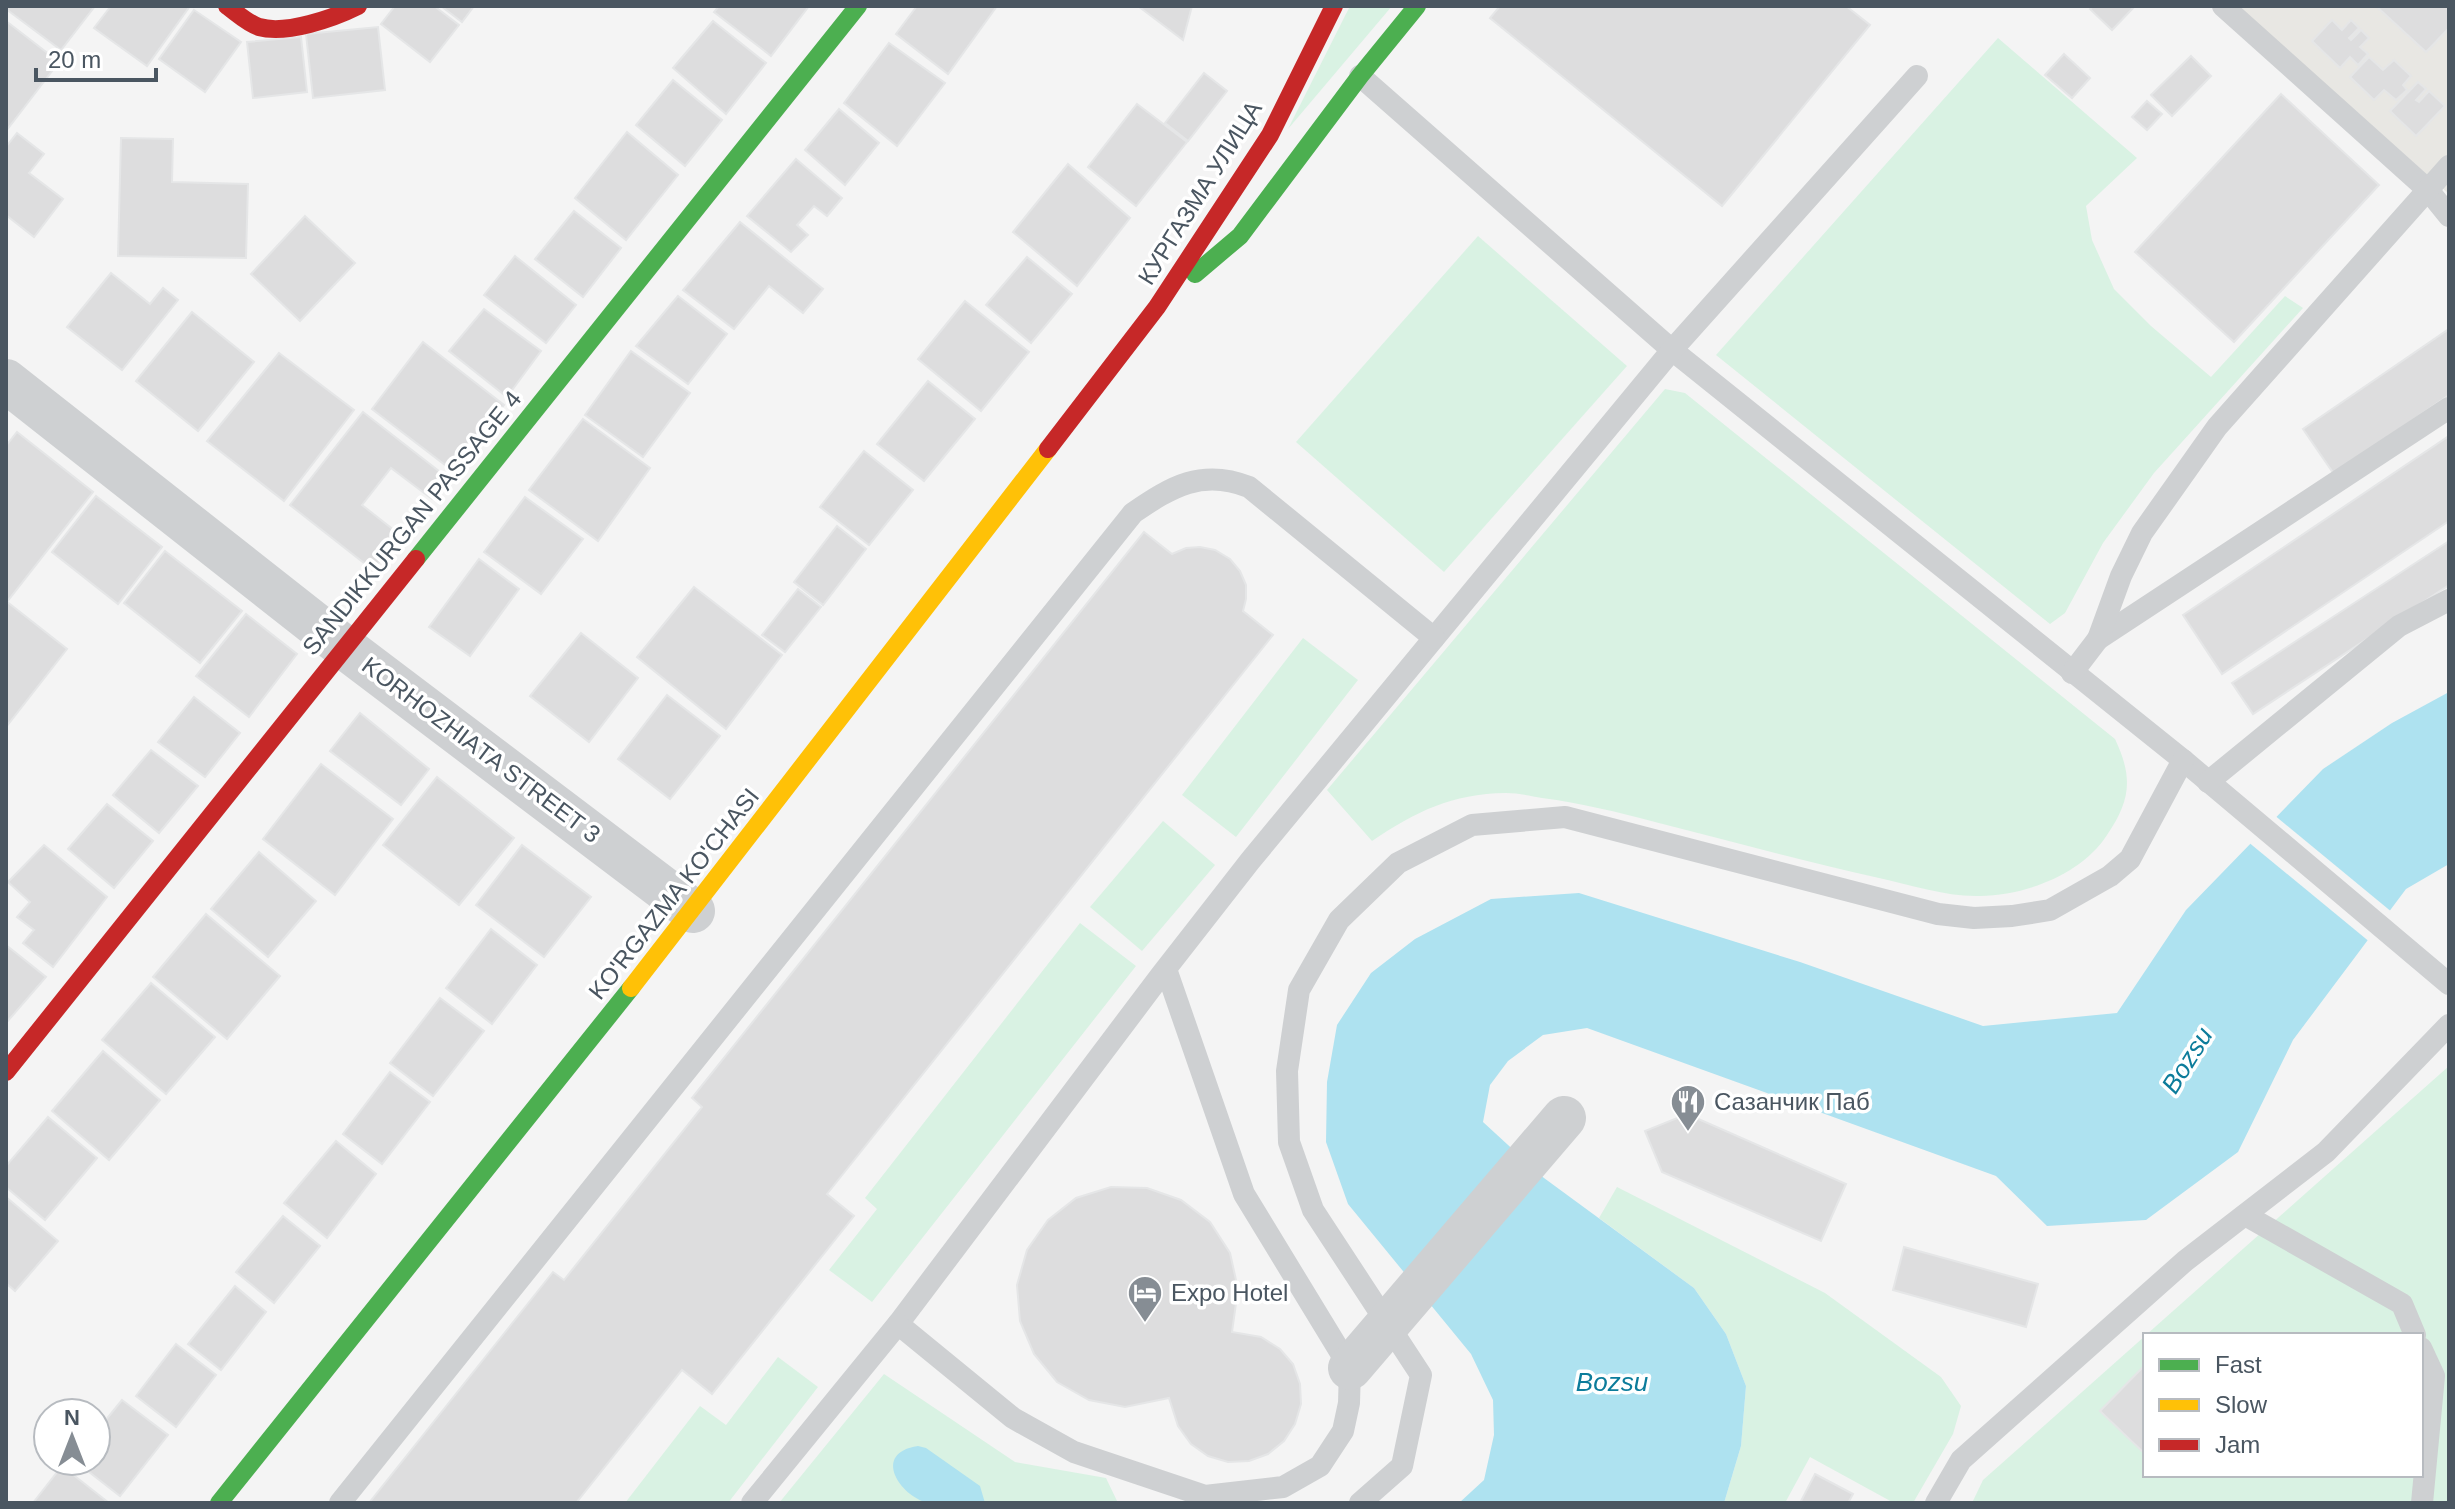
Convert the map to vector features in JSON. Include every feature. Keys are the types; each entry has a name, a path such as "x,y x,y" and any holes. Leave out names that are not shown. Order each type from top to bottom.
{"street":[{"path":"227,6 251,23 277,29 344,14 358,6"},
{"name":"SANDIKKURGАN PASSAGE 4","path":"6,1072 858,6"},
{"name":"КУРГАЗМА УЛИЦА","path":"1157,307 1270,135 1334,6"},
{"name":"КУРГАЗМА УЛИЦА","path":"1157,307 1240,236 1360,76 1417,6"},
{"name":"KO'RGAZMA KO'CHASI","path":"219,1503 693,911 1157,307"},
{"name":"KORHOZHIАTA STREET 3","path":"6,381 344,647 693,911"},
{"path":"1350,1368 1564,1118"}],"lane":[{"path":"2223,6 2428,190 2449,216"},
{"path":"1360,76 1672,350 2183,760 2449,984"},
{"path":"752,1503 898,1324 1250,861 1672,350 1917,76"},
{"path":"2072,673 2098,639 2121,576 2142,533 2192,460 2217,427 2449,166"},
{"path":"2098,639 2449,408"},
{"path":"340,1503 1133,513 1177,485 1229,479 1249,487 1434,638"},
{"path":"2214,787 2399,626 2449,600"},
{"path":"1360,1503 1402,1466 1421,1375 1313,1210 1289,1142 1287,1071 1299,990 1339,920 1398,863 1472,825 1565,817 1938,914 1974,918 2012,916 2050,910 2110,876 2130,859 2183,760"},
{"path":"898,1324 1013,1418 1074,1452 1205,1496 1283,1487 1320,1466 1343,1431 1349,1403 1350,1368 1244,1194 1166,969"},
{"path":"1936,1503 1961,1460 2185,1261 2326,1152 2449,1025"},
{"path":"2245,1215 2402,1304 2414,1333"},
{"path":"2422,1503 2434,1376 2423,1352"}],"shaded area":[{"path":"2236,6 2449,6 2449,194"}],"green space":[{"path":"1350,6 1392,6 1288,129"},
{"path":"1998,38 2137,158 2086,206 2092,240 2114,289 2151,326 2211,377 2285,296 2303,308 2154,473 2103,543 2065,613 2050,624 1716,355"},
{"path":"1478,236 1627,366 1444,572 1296,442"},
{"path":"1665,389 1685,393 2115,739 2127,777 2125,799 2107,835 2083,861 2051,880 2016,892 1955,895 1599,808 1506,793 1468,797 1435,806 1372,841 1327,790"},
{"path":"1303,638 1358,680 1236,837 1182,795"},
{"path":"1163,821 1215,865 1142,951 1090,907"},
{"path":"1080,923 1136,966 872,1302 829,1270 877,1209 865,1198"},
{"path":"2449,1066 2449,1503 1972,1503 1983,1480 2143,1338 2143,1477 2423,1477 2423,1333 2148,1333"},
{"path":"1617,1187 1825,1293 1941,1377 1961,1406 1953,1434 1913,1503 1894,1503 1810,1457 1785,1503 1724,1503 1741,1446 1746,1386 1726,1334 1694,1288 1599,1218"},
{"path":"778,1357 818,1387 728,1503 625,1503 700,1406 726,1425"},
{"path":"884,1374 1015,1462 1106,1478 1118,1503 779,1503"}],"water":[{"name":"Bozsu","path":"2449,692 2449,864 2406,889 2293,1040 2238,1152 2146,1220 2047,1226 1996,1176 1587,1028 1543,1035 1508,1061 1490,1085 1483,1122 1544,1178 1694,1288 1726,1334 1746,1386 1741,1446 1724,1503 1459,1503 1484,1480 1494,1435 1493,1400 1471,1354 1348,1204 1326,1142 1327,1082 1337,1025 1371,973 1415,939 1491,899 1579,893 1800,962 1983,1026 2117,1013 2186,910 2323,769 2392,723"},
{"path":"918,1446 926,1448 980,1486 985,1503 934,1504 908,1492 900,1484 893,1465 904,1450"}],"pier":[{"path":"2273,814 2393,913 2371,943 2247,841"}],"building":[{"path":"6,6 95,6 61,50"},
{"path":"111,6 190,6 147,66 94,28"},
{"path":"395,6 434,6 459,25 430,62 381,24"},
{"path":"441,6 474,6 462,22"},
{"path":"719,6 809,6 771,56 714,12"},
{"path":"917,6 997,6 948,74 896,34"},
{"path":"1138,6 1192,6 1183,40"},
{"path":"1500,6 1846,6 1870,25 1722,206 1490,18"},
{"path":"2093,6 2135,6 2112,30 2090,9"},
{"path":"2376,6 2449,6 2449,28 2426,52"},
{"path":"194,10 241,42 205,92 159,59"},
{"path":"2332,20 2342,30 2351,20 2359,28 2349,38 2351,40 2361,30 2369,38 2360,47 2368,54 2358,65 2350,57 2340,68 2312,41"},
{"path":"6,21 59,62 6,131"},
{"path":"713,21 766,63 726,114 673,68"},
{"path":"378,27 385,90 313,98 306,34"},
{"path":"301,37 307,92 253,98 247,42"},
{"path":"889,43 945,83 897,146 844,103"},
{"path":"2064,54 2090,78 2072,98 2045,75"},
{"path":"2191,56 2211,76 2172,116 2151,95"},
{"path":"2369,57 2383,70 2394,60 2411,76 2403,85 2407,90 2396,100 2384,90 2374,100 2350,77"},
{"path":"1204,73 1227,91 1188,141 1165,123"},
{"path":"673,80 722,120 685,166 636,125"},
{"path":"2418,82 2426,89 2416,100 2419,102 2429,91 2445,106 2416,136 2390,111"},
{"path":"2281,94 2379,185 2234,342 2135,252"},
{"path":"2147,101 2162,114 2147,130 2132,117"},
{"path":"1137,104 1187,142 1136,206 1088,167"},
{"path":"839,109 879,143 845,185 805,150"},
{"path":"627,132 678,175 626,240 575,198"},
{"path":"17,133 44,154 29,173 63,199 34,237 6,215 6,147"},
{"path":"121,138 173,139 172,182 248,184 246,258 118,256"},
{"path":"796,159 842,198 827,216 814,206 797,225 808,235 791,252 747,216"},
{"path":"1068,164 1130,218 1077,286 1013,232"},
{"path":"574,211 621,248 583,297 535,259"},
{"path":"305,216 355,263 300,321 251,274"},
{"path":"740,222 823,289 803,313 769,286 734,329 683,290"},
{"path":"515,256 576,305 546,343 484,295"},
{"path":"1027,257 1072,294 1031,343 986,305"},
{"path":"111,273 150,304 163,288 178,300 122,370 67,327"},
{"path":"678,296 727,334 688,384 636,346"},
{"path":"965,301 1029,352 981,411 918,359"},
{"path":"484,309 541,351 507,397 449,351"},
{"path":"192,312 254,362 198,431 136,381"},
{"path":"2449,329 2449,395 2334,474 2303,429"},
{"path":"423,342 504,405 453,471 372,409"},
{"path":"631,351 690,393 643,457 585,415"},
{"path":"279,353 354,410 284,501 207,441"},
{"path":"928,381 975,419 924,481 877,444"},
{"path":"363,412 449,479 432,499 391,468 362,505 400,535 373,570 290,505"},
{"path":"583,419 650,468 598,541 529,490"},
{"path":"17,432 93,492 6,603 6,446"},
{"path":"2449,436 2449,521 2222,674 2183,615"},
{"path":"864,451 913,490 869,545 820,507"},
{"path":"96,496 162,547 118,604 52,552"},
{"path":"525,497 583,539 541,594 484,552"},
{"path":"837,526 866,549 823,605 794,582"},
{"path":"1144,532 1172,554 1186,548 1200,547 1215,550 1230,559 1246,585 1243,611 1273,635 827,1194 854,1216 712,1394 682,1370 576,1503 369,1503 553,1272 564,1280 702,1107 692,1098"},
{"path":"2449,541 2449,585 2253,714 2232,683"},
{"path":"165,551 242,611 200,663 124,603"},
{"path":"479,559 519,589 470,656 429,627"},
{"path":"694,587 782,655 726,729 637,657"},
{"path":"798,589 821,607 785,652 762,635"},
{"path":"6,601 67,649 6,727"},
{"path":"246,614 297,654 249,717 196,676"},
{"path":"581,633 638,678 589,742 530,696"},
{"path":"667,695 720,736 670,799 618,759"},
{"path":"194,697 240,733 205,777 158,742"},
{"path":"360,713 429,769 401,805 330,751"},
{"path":"151,750 198,786 159,833 113,795"},
{"path":"321,764 393,819 335,895 263,839"},
{"path":"437,777 514,838 459,905 383,845"},
{"path":"107,804 153,841 114,888 68,849"},
{"path":"44,845 107,897 53,967 23,943 34,930 17,917 30,902 8,882"},
{"path":"522,845 591,897 544,957 476,905"},
{"path":"259,852 316,901 268,957 211,909"},
{"path":"206,914 280,976 227,1039 153,977"},
{"path":"491,929 537,965 492,1024 446,988"},
{"path":"6,945 46,977 6,1023"},
{"path":"151,983 215,1037 166,1094 102,1040"},
{"path":"440,998 484,1031 433,1096 390,1063"},
{"path":"103,1051 160,1100 109,1160 52,1111"},
{"path":"390,1072 430,1102 382,1164 343,1134"},
{"path":"1687,1114 1846,1184 1821,1241 1662,1172 1645,1131"},
{"path":"48,1117 97,1158 45,1220 6,1187 6,1166"},
{"path":"336,1141 376,1174 327,1238 284,1203"},
{"path":"1111,1187 1147,1188 1181,1200 1210,1222 1230,1253 1238,1289 1232,1332 1261,1337 1280,1349 1293,1364 1300,1384 1301,1404 1295,1424 1284,1441 1268,1454 1249,1461 1228,1462 1208,1456 1191,1444 1178,1426 1169,1398 1125,1407 1089,1400 1057,1382 1034,1354 1020,1321 1017,1285 1027,1250 1048,1220 1076,1198"},
{"path":"6,1197 58,1241 15,1291 6,1283"},
{"path":"283,1216 320,1246 274,1303 236,1272"},
{"path":"1904,1247 2038,1284 2026,1327 1893,1290"},
{"path":"235,1286 266,1312 221,1370 188,1344"},
{"path":"176,1344 216,1375 176,1427 136,1396"},
{"path":"2143,1367 2143,1452 2100,1411"},
{"path":"122,1400 168,1435 120,1496 96,1477 112,1477 112,1412"},
{"path":"1815,1474 1853,1494 1848,1503 1800,1503"},
{"path":"53,1477 76,1477 109,1503 33,1503"}],"traffic: fast":[{"path":"416,559 858,6"},
{"path":"1195,274 1240,236 1360,76 1417,6"},
{"path":"219,1503 631,988"}],"traffic: slow":[{"path":"631,988 1048,449"}],"traffic: jam":[{"path":"227,6 250,23 270,29 310,24 358,6"},
{"path":"1048,449 1157,307 1270,135 1334,6"},
{"path":"6,1072 416,559"}],"place":[{"name":"Сазанчик Паб","path":"1688,1133"},
{"name":"Expo Hotel","path":"1145,1324"}]}
